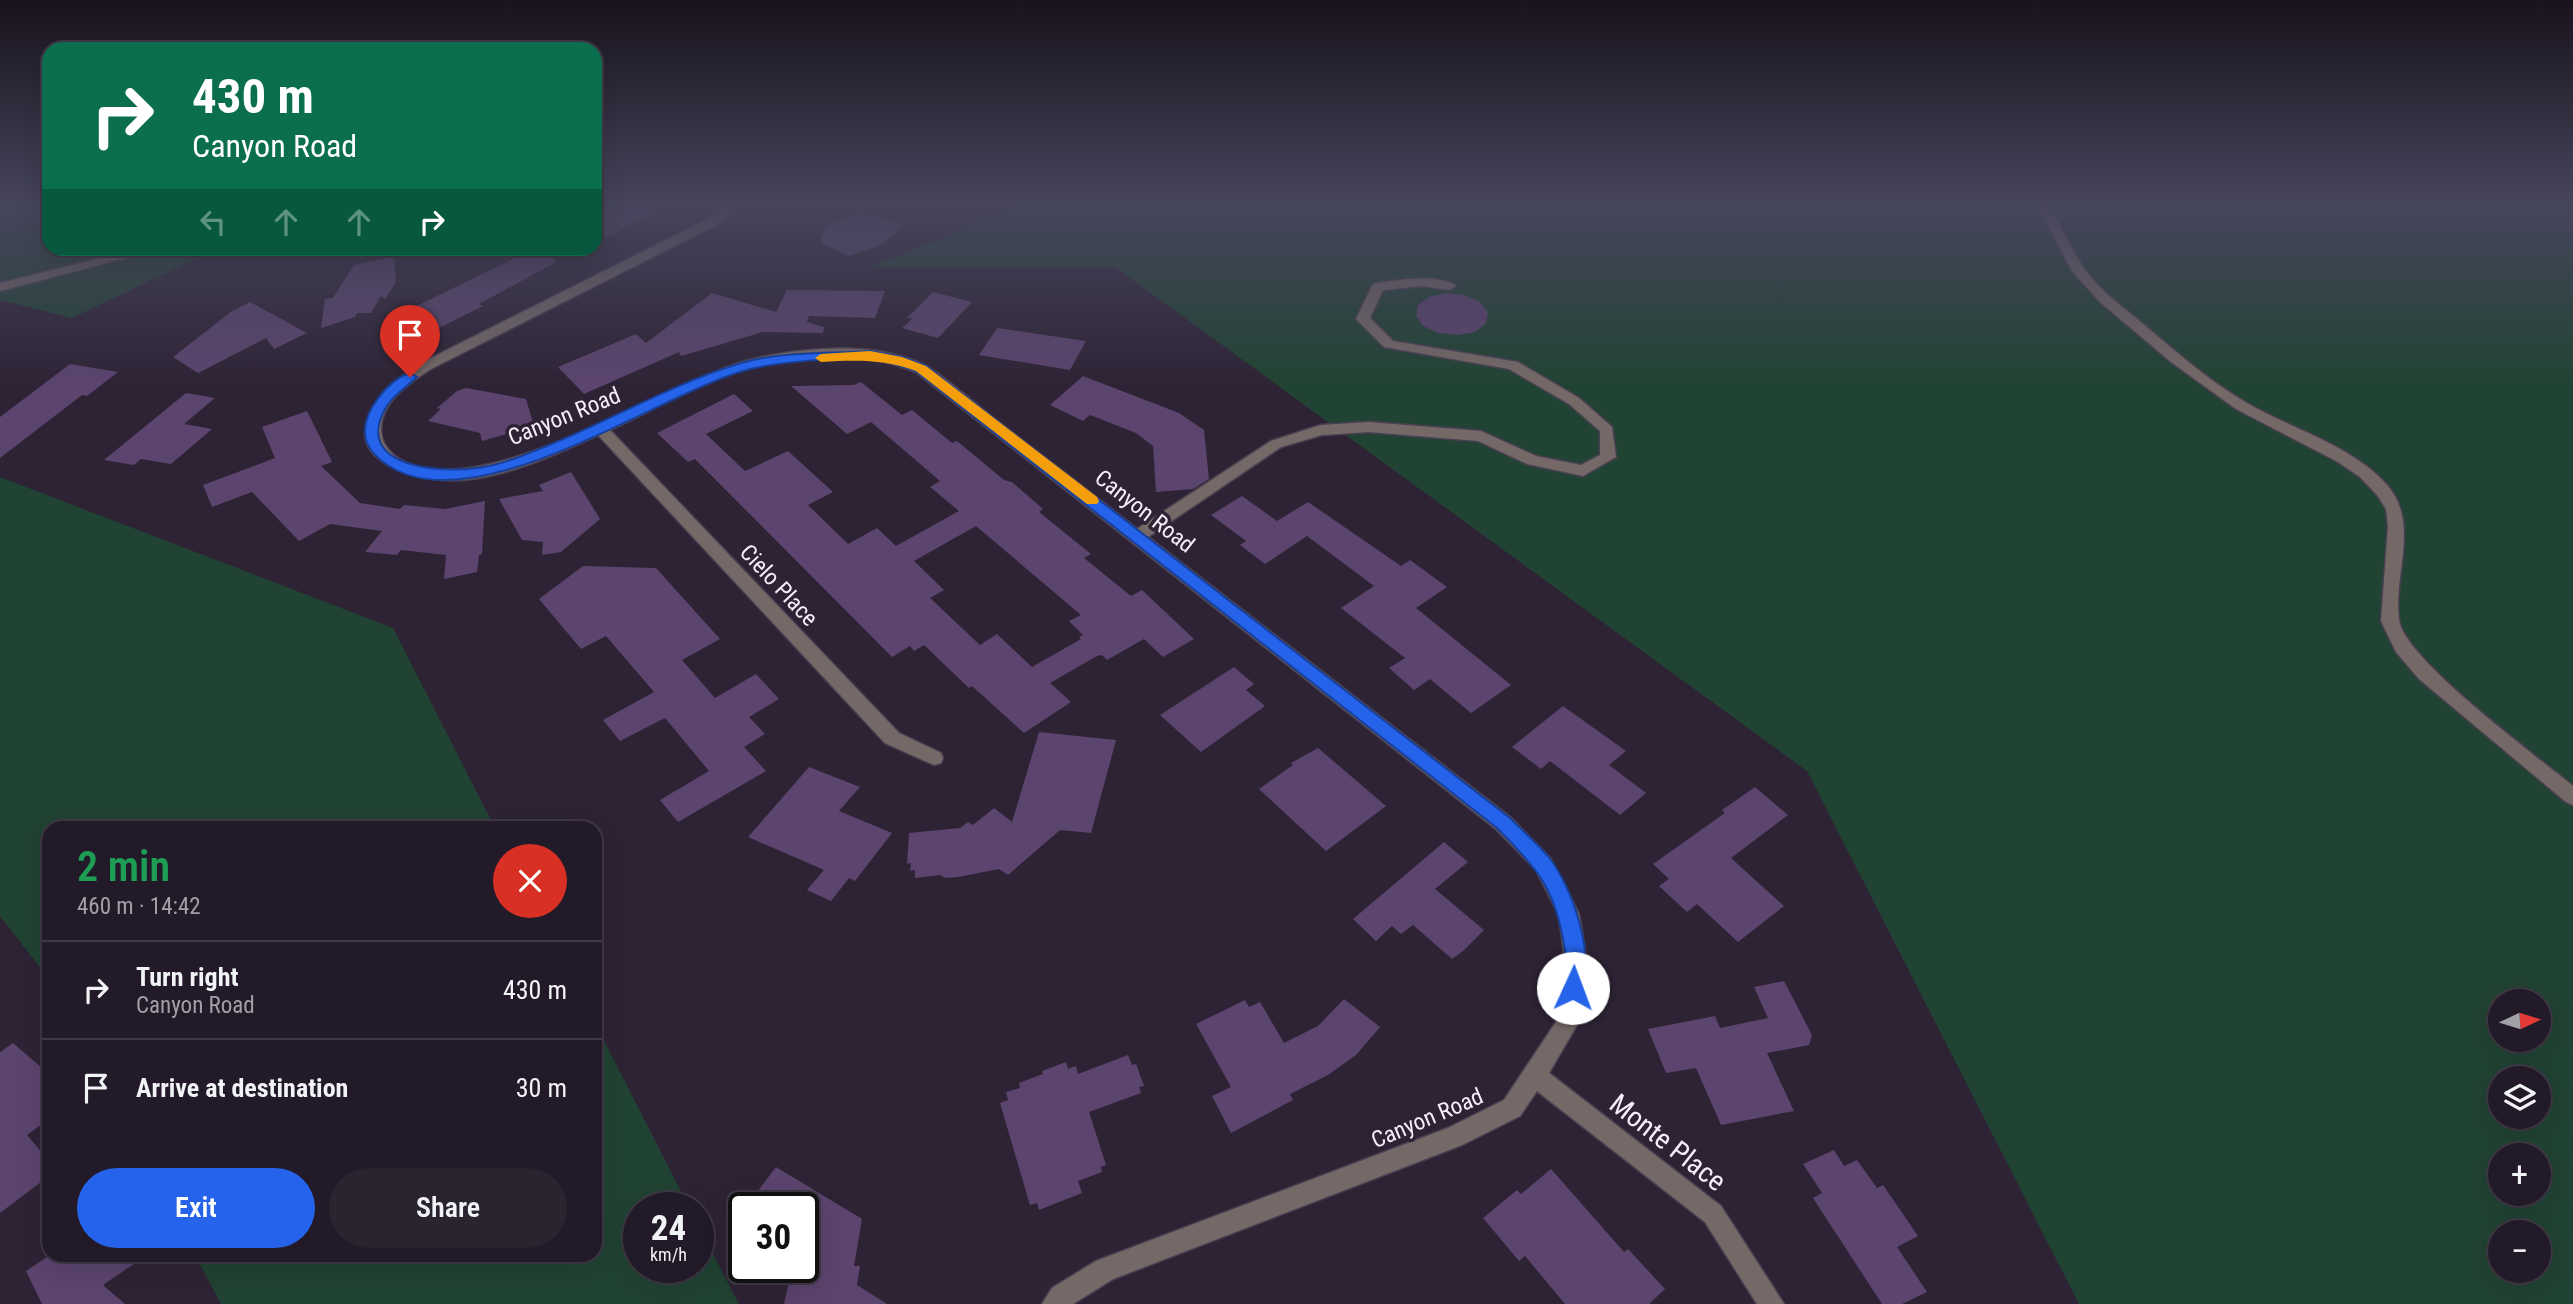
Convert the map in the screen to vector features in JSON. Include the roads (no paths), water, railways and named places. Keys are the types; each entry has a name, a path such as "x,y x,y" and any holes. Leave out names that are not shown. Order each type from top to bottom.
{"street":[{"path":"0,287 94,264"},
{"name":"Canyon Road","path":"628,264 424,366 396,387 377,410 372,434 380,454 403,468 437,475 478,473 520,462 601,429 710,377 744,366 783,360 870,355 897,360 921,369 940,381 1503,823 1543,864 1569,914 1577,969 1566,1025 1512,1108 1454,1137 1105,1270 1060,1297 1054,1304"},
{"path":"2076,264 2105,299 2176,359 2241,406 2343,458 2383,491 2395,517 2390,621 2402,647 2425,674 2573,797"},
{"path":"1138,536 1276,444 1321,430 1369,427 1481,436 1532,460 1583,471 1608,457 1607,430 1574,401 1513,365 1389,344 1363,319 1378,287 1422,282 1449,286"},
{"name":"Cielo Place","path":"601,429 892,738 934,758"},
{"name":"Monte Place","path":"1535,1076 1713,1214 1772,1304"}]}
